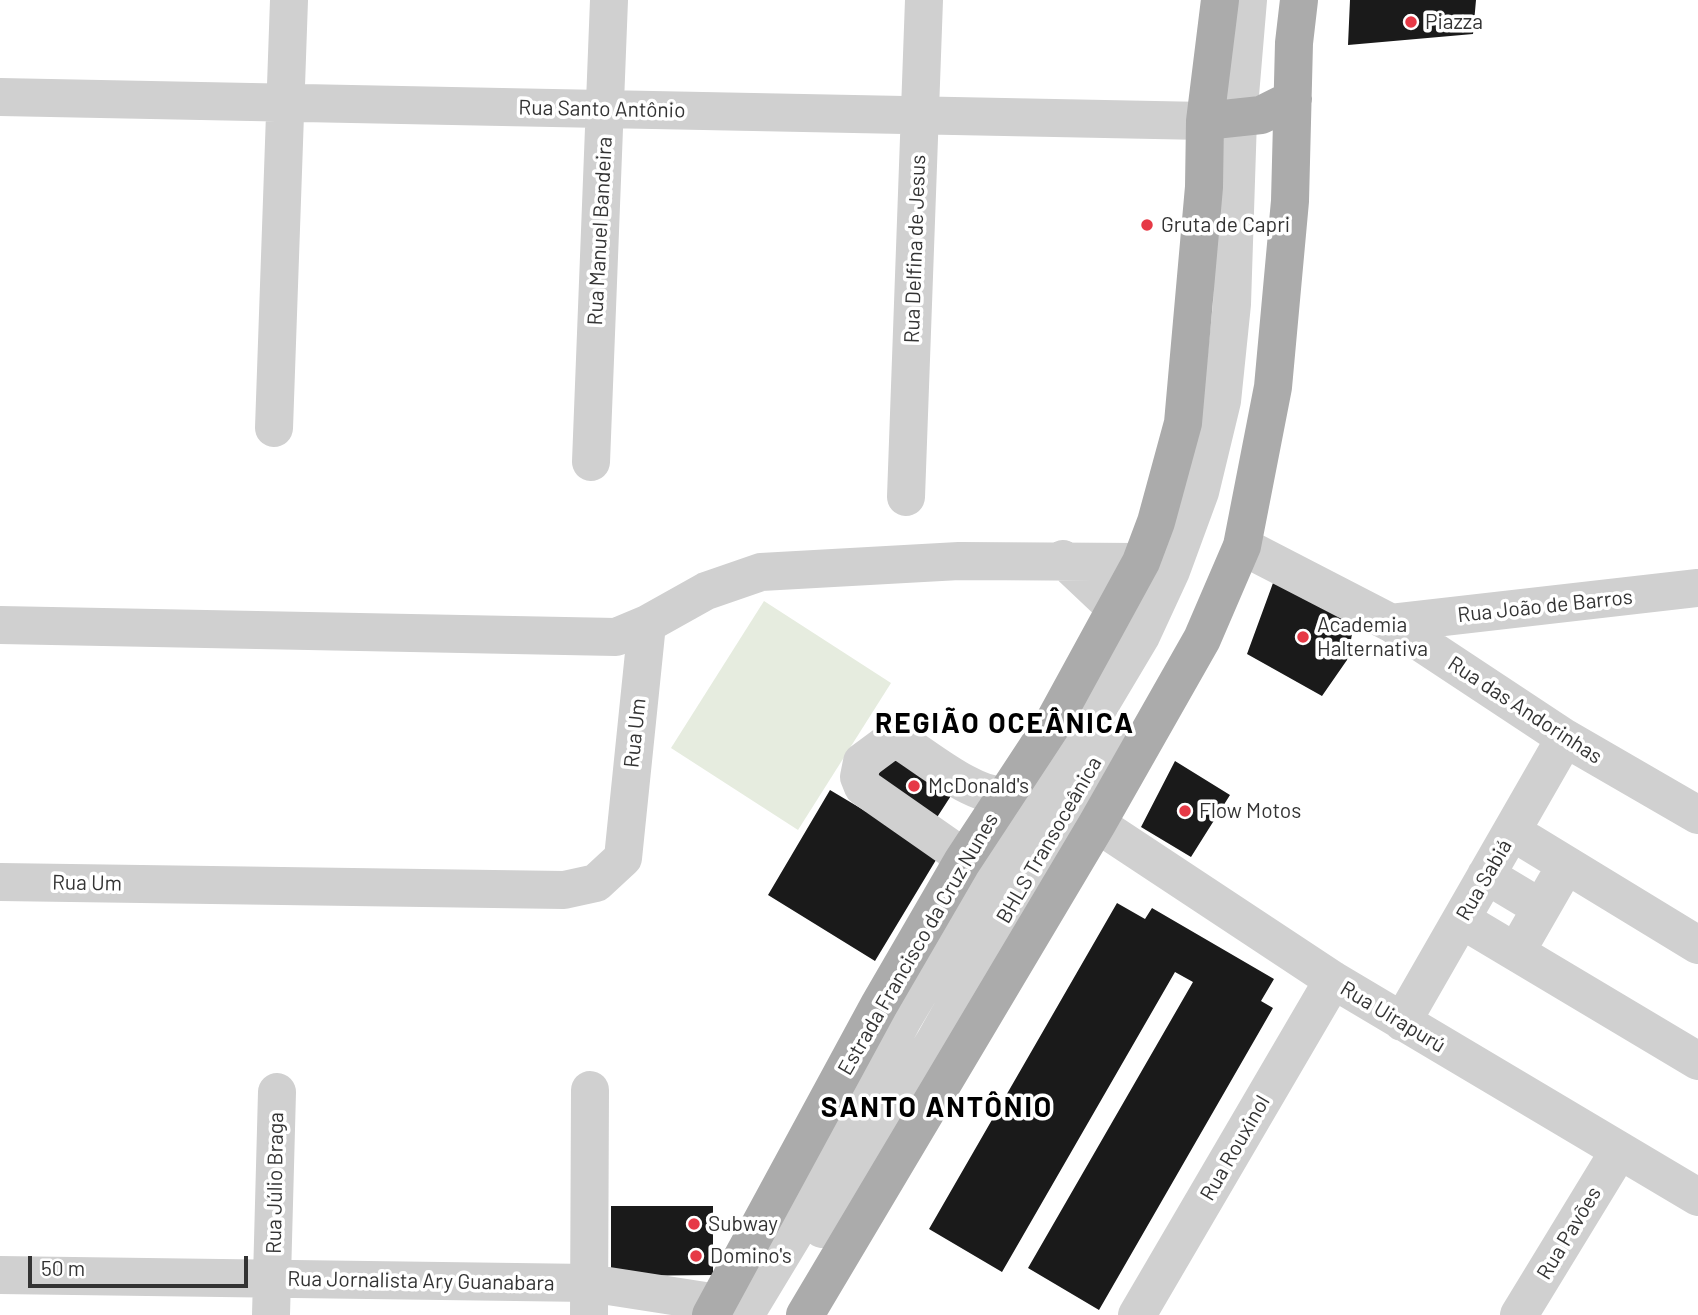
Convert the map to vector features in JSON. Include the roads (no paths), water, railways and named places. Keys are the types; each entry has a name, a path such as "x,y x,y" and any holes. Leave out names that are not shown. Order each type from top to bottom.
{"main road":[{"name":"Estrada Francisco da Cruz Nunes","path":"805,1315 1097,824 1202,639 1242,546 1273,387 1290,201 1249,114 1220,0"},
{"name":"Estrada Francisco da Cruz Nunes","path":"725,1311 879,1005 959,869 1052,724 1141,562 1156,522 1183,423 1204,187 1294,43 1299,0"}],"street":[{"path":"274,428 289,0"},
{"name":"Rua Manuel Bandeira","path":"591,462 609,0"},
{"name":"Rua Delfina de Jesus","path":"906,498 924,0"},
{"name":"BHLS Transoceânica","path":"771,1315 936,1039 1199,572 1228,480 1246,404 1248,0"},
{"name":"BHLS Transoceânica","path":"725,1311 800,1224 846,1125 910,1008 1008,841 1088,725 1141,636 1171,571 1200,492 1222,401 1249,114 1273,0"},
{"name":"Rua Santo Antônio","path":"0,97 920,117 1249,114"},
{"name":"Rua das Andorinhas","path":"1242,546 1391,623 1565,738 1698,815"},
{"path":"0,625 616,637 647,624 706,592 761,572 959,561 1063,559 1141,562"},
{"path":"1063,559 1116,609"},
{"name":"Rua João de Barros","path":"1391,623 1698,589"},
{"name":"Rua Um","path":"0,882 565,890 596,883 623,858 647,624"},
{"name":"Rua Sabiá","path":"1402,1022 1565,738"},
{"path":"959,869 956,852 863,787 859,777 862,762 889,742 900,741 978,790 993,797 1006,795"},
{"name":"Rua Uirapurú","path":"1097,824 1333,980 1698,1197"},
{"path":"1528,842 1698,945"},
{"path":"1516,952 1566,865"},
{"path":"1486,875 1541,908"},
{"path":"1477,929 1698,1061"},
{"name":"Rua Rouxinol","path":"1137,1315 1333,980"},
{"path":"589,1299 590,1090"},
{"name":"Rua Júlio Braga","path":"272,1297 276,1092"},
{"name":"Rua Pavões","path":"1519,1315 1619,1151"},
{"name":"Rua Jornalista Ary Guanabara","path":"0,1275 272,1297 589,1299 725,1311"}],"place":[{"name":"Piazza","path":"1411,22"},
{"name":"Gruta de Capri","path":"1147,225"},
{"name":"Academia Halternativa","path":"1303,637"},
{"name":"McDonald's","path":"914,786"},
{"name":"Flow Motos","path":"1185,811"},
{"name":"Subway","path":"694,1224"},
{"name":"Domino's","path":"696,1256"}],"district":[{"name":"REGIÃO OCEÂNICA","path":"1005,724"},
{"name":"SANTO ANTÔNIO","path":"937,1108"}]}
